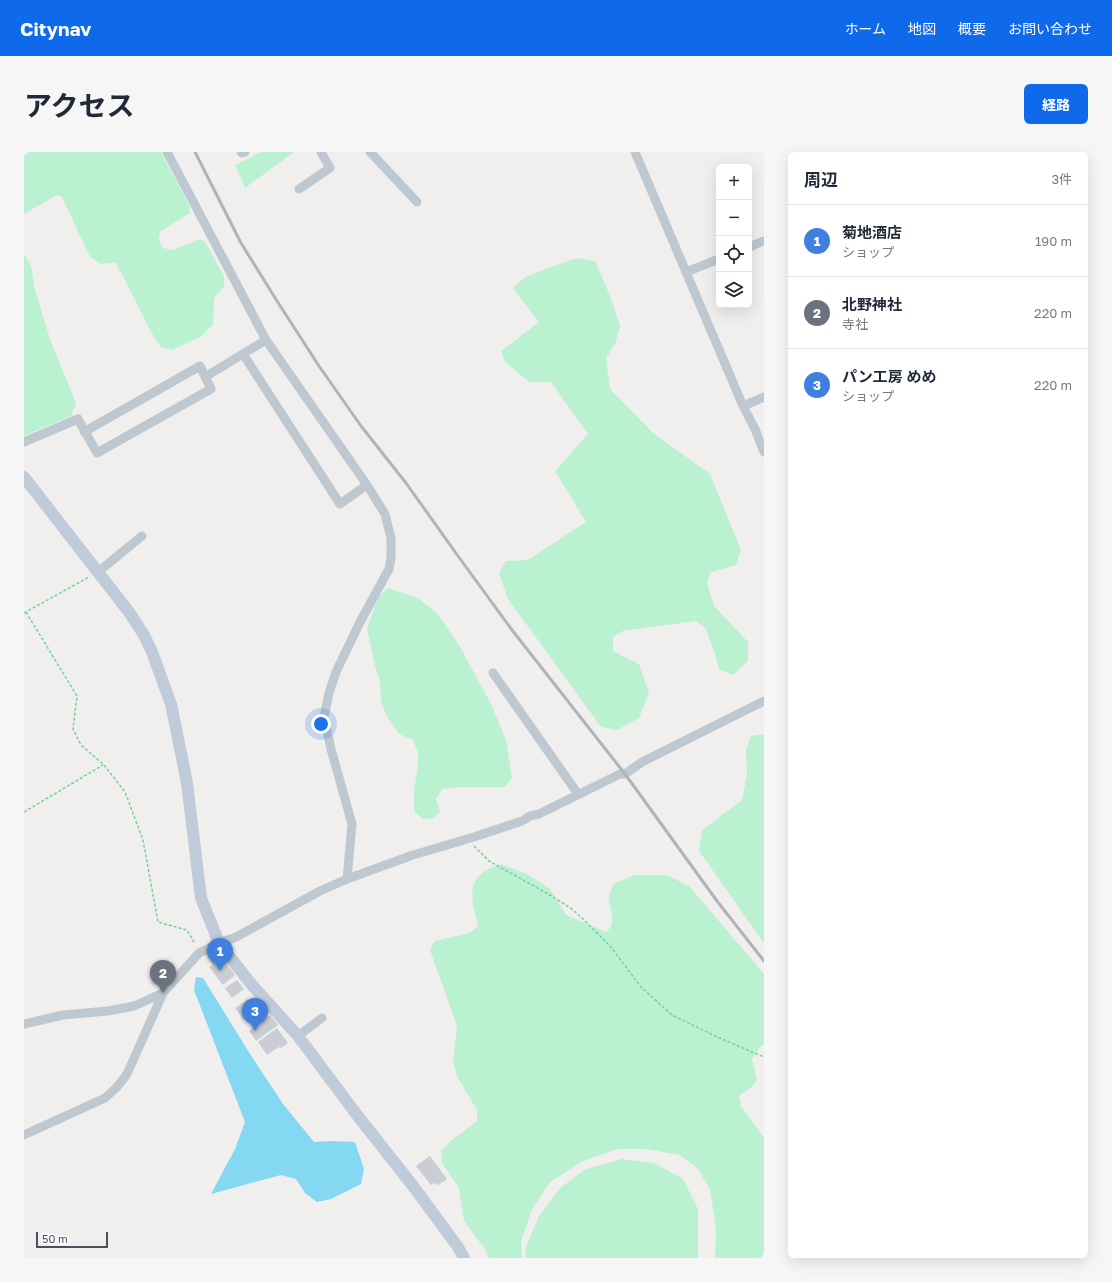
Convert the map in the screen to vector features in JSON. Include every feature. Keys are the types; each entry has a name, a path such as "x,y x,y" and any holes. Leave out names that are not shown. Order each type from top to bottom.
{"street":[{"path":"167,152 266,340 366,484 385,514 391,538 391,558 389,569 360,622 336,672 329,693 324,717 331,749 352,824 347,879"},
{"path":"241,152 245,152"},
{"path":"299,190 330,168 321,152"},
{"path":"370,152 417,202"},
{"path":"635,152 743,406 760,427 764,452"},
{"path":"752,246 764,241"},
{"path":"686,272 716,260"},
{"path":"205,377 266,340"},
{"path":"243,354 340,504 366,484"},
{"path":"24,442 78,419 84,432 97,453 211,390 200,366 84,432"},
{"path":"743,406 764,397"},
{"path":"24,477 129,612 144,635 152,652 170,704 187,783 202,898 219,943 252,984 298,1036 458,1247 464,1258"},
{"path":"98,572 142,536"},
{"path":"493,673 578,794"},
{"path":"24,1135 105,1098 117,1087 127,1074 163,992 199,953 219,943 236,937 284,910 347,879 412,855 467,839 522,821 530,816 540,814 620,774 625,774 642,762 764,701"},
{"path":"24,1024 63,1015 108,1011 134,1006 163,992"},
{"path":"298,1036 322,1018"}],"path":[{"path":"98,572 25,612 77,696 73,729 81,744 104,765 125,792 143,840 158,922 187,930 199,953"},
{"path":"24,812 104,765"},
{"path":"467,839 489,862 550,895 572,909 584,919 611,947 641,987 672,1015 715,1036 764,1057"}],"green space":[{"path":"29,152 161,152 190,207 190,213 160,232 159,240 163,248 173,250 199,239 205,242 224,276 224,287 214,298 213,324 202,336 172,350 161,347 155,339 116,263 101,264 90,257 62,197 57,195 24,214 24,155"},
{"path":"261,152 294,152 245,188 235,165"},
{"path":"24,254 31,266 35,290 51,342 76,403 71,416 24,436"},
{"path":"576,258 595,261 610,296 620,326 615,344 606,358 610,389 653,433 710,474 741,550 736,565 711,572 707,583 714,606 748,642 748,661 733,675 719,669 706,629 696,621 623,631 613,637 613,651 639,664 649,693 639,718 617,730 601,727 508,599 499,573 506,561 528,560 586,522 555,471 588,434 551,382 529,382 505,362 501,351 539,322 513,288 525,277"},
{"path":"388,588 418,598 436,612 459,645 492,706 506,740 512,778 505,787 463,787 442,789 436,799 440,811 434,818 423,819 414,811 414,791 418,766 418,753 413,740 399,734 387,716 381,702 380,682 367,629 378,597"},
{"path":"764,734 764,943 699,851 702,830 742,800 747,775 746,749 751,736"},
{"path":"501,864 527,874 549,888 566,915 606,932 612,924 609,894 613,884 635,875 667,875 689,886 764,974 764,1044 760,1047 752,1059 757,1080 752,1087 739,1096 741,1106 764,1138 764,1258 715,1258 716,1230 710,1189 698,1169 680,1155 645,1149 617,1149 581,1162 550,1182 532,1209 521,1242 522,1258 489,1258 485,1249 464,1221 459,1188 442,1163 441,1150 477,1121 477,1110 457,1076 453,1061 457,1026 430,950 435,941 470,933 478,926 472,900 473,887 483,872"},
{"path":"622,1159 654,1163 683,1179 698,1209 698,1258 526,1258 525,1249 539,1216 560,1188 586,1169"}],"water":[{"path":"196,977 203,978 283,1104 314,1142 355,1142 364,1169 361,1184 331,1199 317,1202 305,1193 296,1179 281,1175 211,1194 235,1149 245,1122 194,990"}],"building":[{"path":"219,954 235,975 223,985 209,967 213,965 210,960"},
{"path":"237,980 244,989 232,998 225,988"},
{"path":"248,999 257,1011 244,1020 235,1008"},
{"path":"270,1015 278,1025 256,1041 249,1031"},
{"path":"277,1028 288,1043 267,1055 258,1042"},
{"path":"430,1156 447,1179 438,1185 434,1183 431,1185 416,1166"}],"railway":[{"path":"195,152 241,243 319,366 361,426 406,483 512,630 625,774 717,901 764,961"}],"place":[{"name":"菊地酒店","path":"220,971"},
{"name":"北野神社","path":"163,993"},
{"name":"パン工房 めめ","path":"255,1031"}]}
